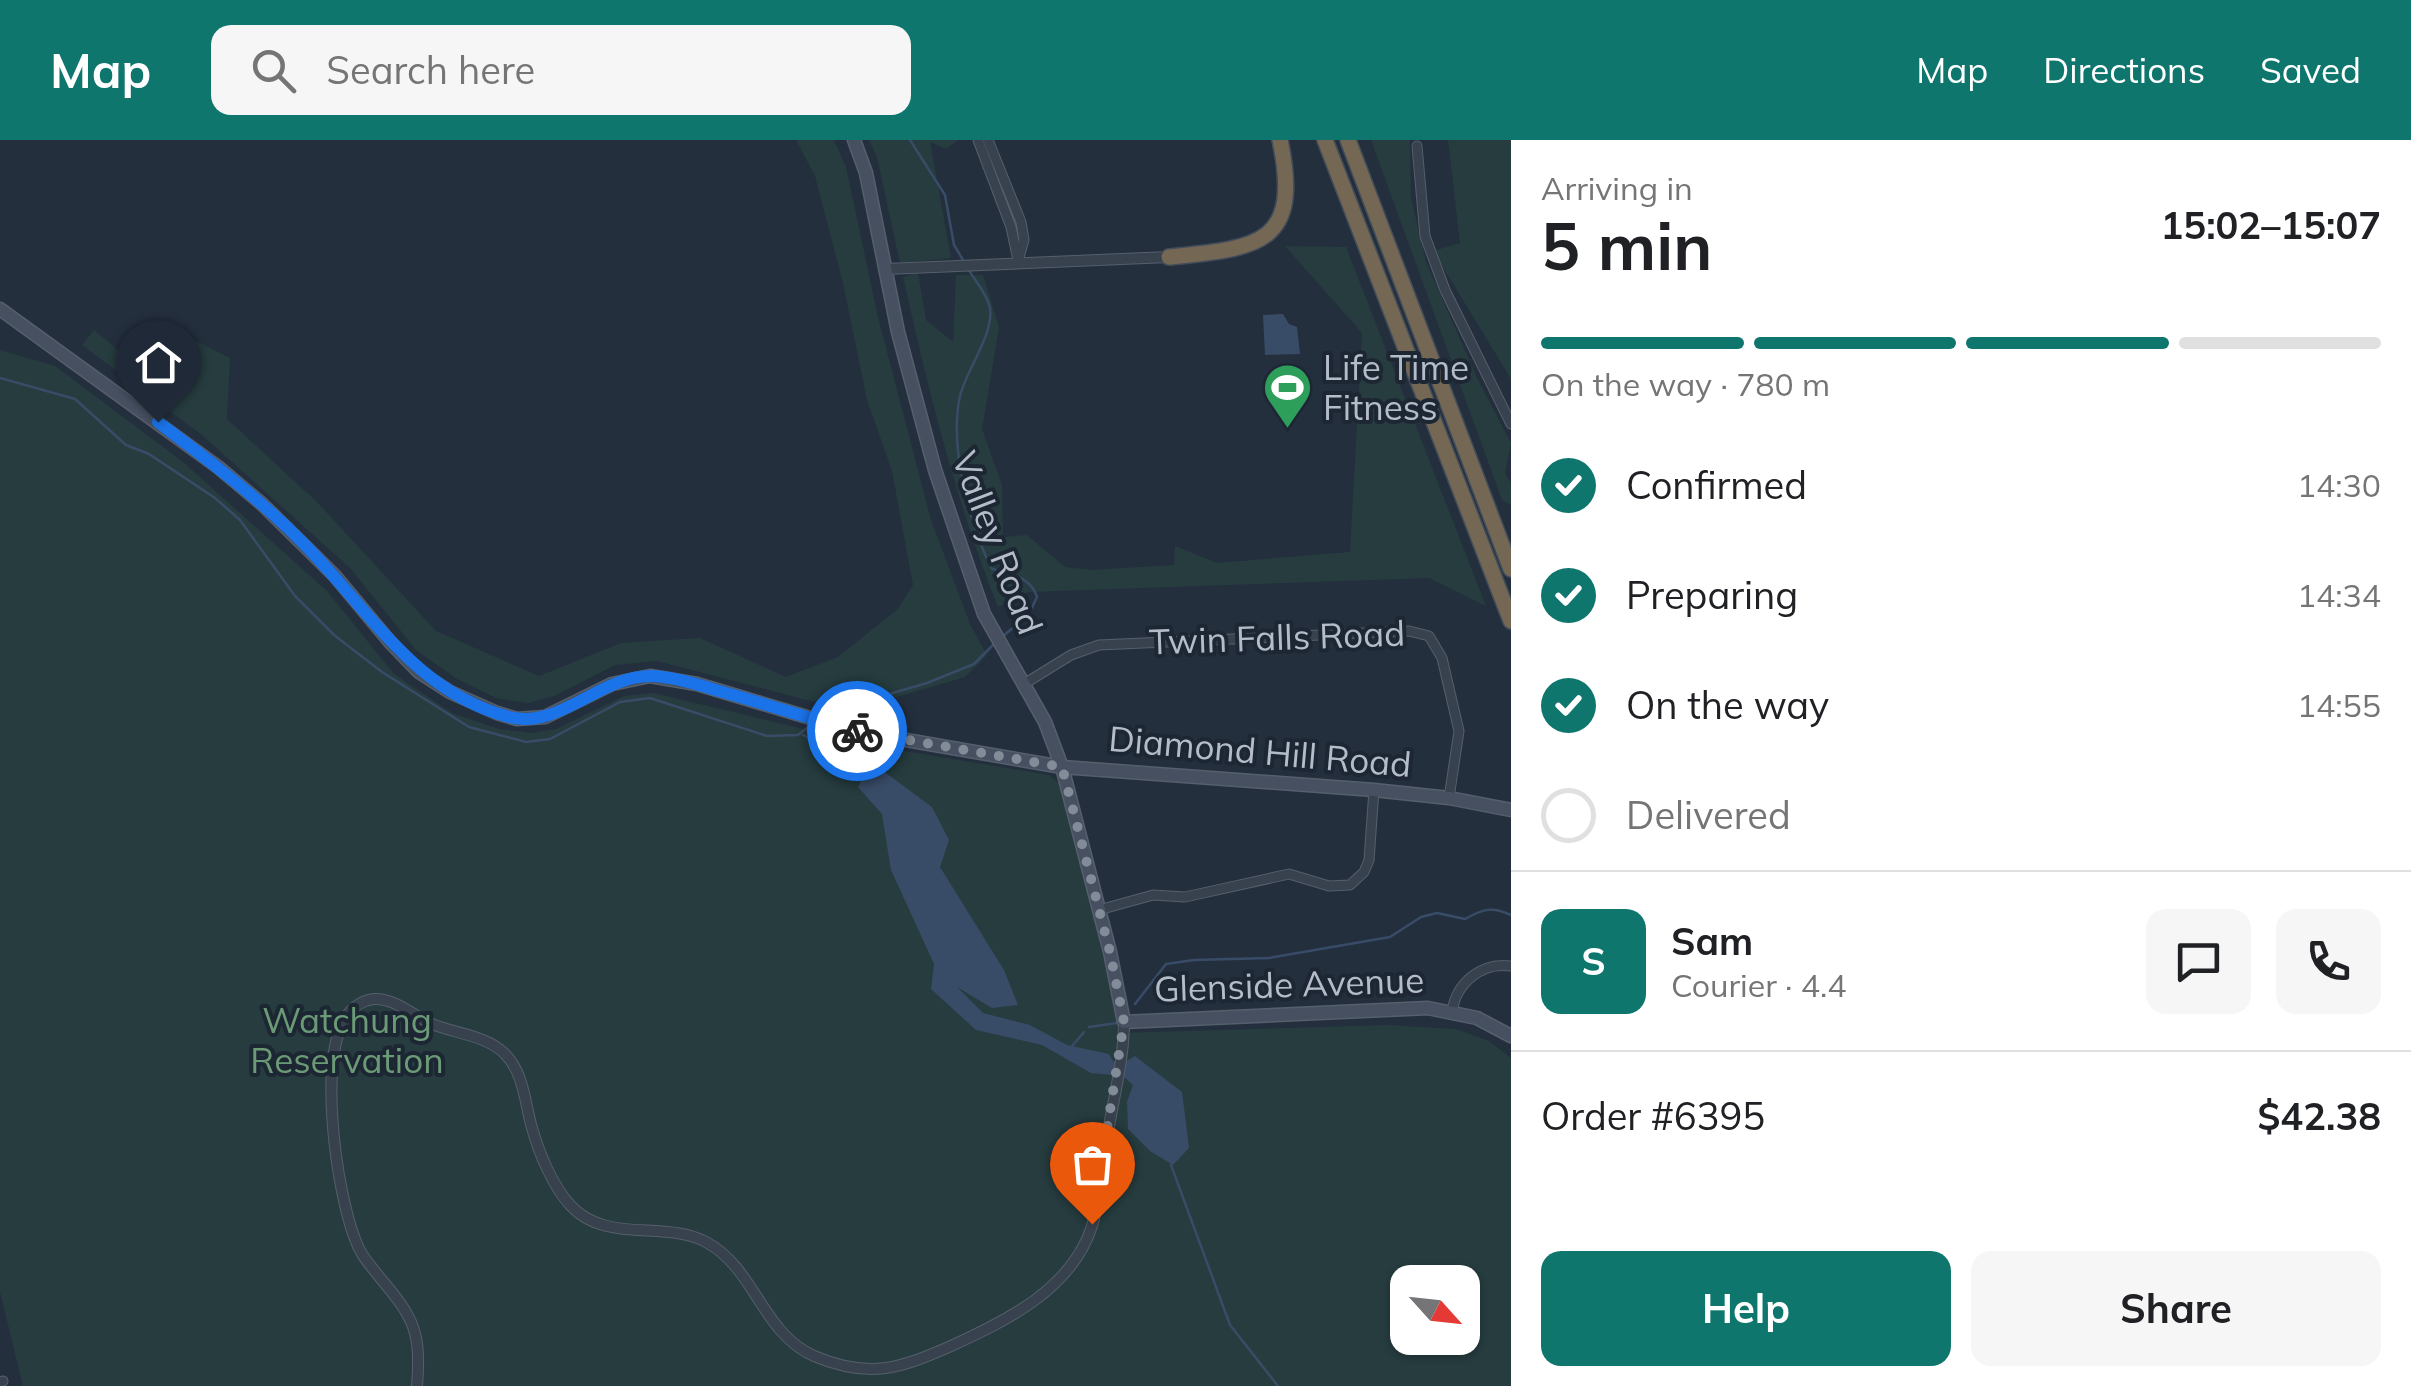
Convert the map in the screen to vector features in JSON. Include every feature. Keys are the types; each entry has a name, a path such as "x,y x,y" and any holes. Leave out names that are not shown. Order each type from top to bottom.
{"highway":[{"path":"1169,257 1241,248 1270,230 1283,211 1288,188 1280,140"},
{"path":"1325,140 1511,621"},
{"path":"1348,140 1511,570"},
{"path":"1495,528 1511,554"}],"main road":[{"name":"Valley Road","path":"854,140 866,173 898,332 935,470 993,632 1024,684 1062,767 1124,1022"},
{"name":"Diamond Hill Road","path":"0,309 233,480 335,576 406,660 450,692 487,710 526,719 552,714 612,684 650,676 698,684 872,734 1062,767 1374,790 1511,810"},
{"name":"Glenside Avenue","path":"1124,1022 1428,1008 1488,1022 1511,1036"}],"street":[{"path":"978,140 1011,227 1018,261"},
{"path":"988,140 1023,231 1018,261"},
{"path":"1416,146 1425,236 1444,290 1511,424"},
{"path":"886,269 1169,257"},
{"name":"Twin Falls Road","path":"1024,684 1071,655 1099,645 1424,633 1438,647 1459,730 1449,798"},
{"path":"1099,910 1153,896 1185,897 1289,874 1329,886 1350,885 1364,872 1368,860 1374,790"},
{"path":"1452,1012 1456,994 1465,980 1498,965 1511,966"},
{"name":"Valley Road","path":"417,1386 416,1329 407,1310 365,1260 355,1241 332,1127 331,1080 341,1025 349,1011 362,1002 389,1001 434,1024 492,1045 506,1056 517,1072 540,1151 560,1191 581,1214 612,1228 670,1232 708,1243 740,1272 776,1328 796,1346 835,1363 872,1370 909,1365 986,1330 1035,1300 1061,1274 1092,1224 1124,1022"}],"green space":[{"path":"796,140 834,140 846,167 878,317 931,520 970,624 987,655 965,677 849,711 657,661 615,665 554,696 528,703 496,698 457,679 416,650 350,568 203,436 82,345 94,330 131,361 161,324 230,358 227,419 318,503 436,631 539,676 621,643 700,638 786,677 838,657 898,609 913,585 892,471 867,400 843,283 815,176"},
{"path":"869,140 958,140 946,149 930,142 951,258 900,263 877,157"},
{"path":"1371,140 1410,140 1411,198 1426,262 1478,380 1511,443 1505,473 1511,484 1511,505 1502,500"},
{"path":"1448,140 1511,140 1511,379 1433,251 1460,243"},
{"path":"1285,246 1346,247 1486,606 1429,578 1027,592 998,607 956,485 903,277 918,273 926,320 953,342 956,275 983,275 999,327 982,429 1002,485 1003,537 1027,535 1065,567 1092,570 1174,565 1175,546 1217,563 1350,552 1362,333"},
{"name":"Watchung Reservation","path":"0,350 55,366 183,462 327,591 394,674 452,713 499,729 532,733 556,729 624,696 654,693 874,746 1049,775 1059,783 1093,913 1118,1033 1388,1025 1456,1029 1489,1041 1511,1058 1511,1386 23,1386 0,1292"}],"water":[{"path":"1283,314 1289,324 1297,327 1300,354 1265,355 1263,315"},
{"path":"871,762 932,807 949,840 940,867 1004,970 1018,1005 992,1008 957,987 983,1013 1030,1025 1067,1045 1109,1054 1113,1061 1125,1062 1135,1056 1182,1092 1189,1148 1173,1165 1150,1151 1128,1129 1127,1102 1133,1085 1123,1076 1091,1073 1042,1045 976,1030 931,989 934,964 891,870 882,814 858,787"}],"waterway":[{"path":"910,140 945,195 954,245 963,260"},
{"path":"967,267 986,297 990,318 960,396 957,438 963,484 992,569 1025,581 1037,597 1029,614 1001,638"},
{"path":"0,378 75,399 126,445 149,454 215,498 240,520 295,596 334,635 382,672 469,727 526,742 550,739 620,702 650,698 767,736 798,735 812,724"},
{"path":"821,714 927,683 974,664 995,643"},
{"path":"803,735 839,753 868,775"},
{"path":"1135,1004 1166,964 1269,958 1390,937 1421,917 1437,913 1465,919 1488,910 1511,915"},
{"path":"1089,1027 1117,1023"},
{"path":"1072,1046 1084,1032"},
{"path":"1171,1165 1230,1325 1278,1386"}],"way so far":[{"path":"857,731 1062,767 1124,1022 1092,1224"}],"place":[{"name":"Life Time Fitness","path":"1288,430"}],"route":[{"path":"158,422 218,467 302,541 419,672 477,705 517,718 536,718 612,684 650,676 698,684 857,731"}]}
